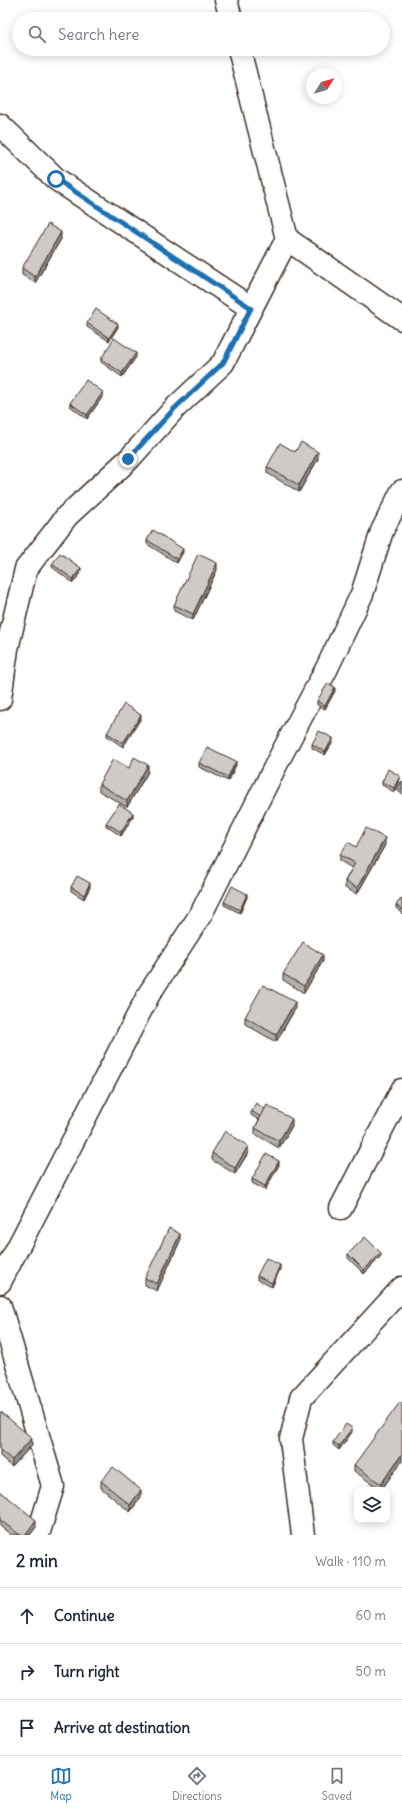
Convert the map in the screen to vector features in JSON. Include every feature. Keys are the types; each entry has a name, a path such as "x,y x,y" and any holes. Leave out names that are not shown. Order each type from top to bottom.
{"street":[{"path":"226,0 229,12"},
{"path":"241,56 287,239 402,319"},
{"path":"0,125 56,179 251,308"},
{"path":"0,700 6,649 26,569 67,516 128,459 175,408 223,363 287,239"},
{"path":"0,1282 149,994 201,914 327,668 362,594 382,531 402,491"},
{"path":"341,1208 402,1090"},
{"path":"303,1535 291,1439 300,1398 402,1288"},
{"path":"0,1306 53,1486 38,1535"}],"building":[{"path":"48,224 61,232 35,277 22,268"},
{"path":"96,309 118,324 109,338 87,323"},
{"path":"114,338 136,353 122,373 101,359"},
{"path":"86,380 103,392 87,415 70,403"},
{"path":"301,442 318,452 299,485 267,467 280,443 295,452"},
{"path":"153,530 183,549 177,559 147,540"},
{"path":"60,553 81,568 73,579 52,564"},
{"path":"198,554 217,563 193,614 174,605"},
{"path":"328,683 335,687 325,706 317,701"},
{"path":"124,704 141,715 123,743 107,733"},
{"path":"319,731 333,738 325,752 312,744"},
{"path":"207,747 236,761 228,777 199,763"},
{"path":"134,757 148,765 127,801 99,784 113,759 129,768"},
{"path":"388,769 400,776 394,788 382,782"},
{"path":"402,781 402,790 398,788"},
{"path":"119,804 133,813 121,832 106,823"},
{"path":"366,828 385,838 357,888 345,881 355,863 340,855 348,842 356,847"},
{"path":"77,876 90,883 84,895 71,887"},
{"path":"232,886 247,894 240,910 224,902"},
{"path":"402,898 402,910 396,905"},
{"path":"303,942 323,955 304,986 283,974"},
{"path":"263,985 295,1002 276,1035 245,1017"},
{"path":"256,1103 265,1109 261,1117 251,1111"},
{"path":"267,1105 292,1119 279,1141 255,1128"},
{"path":"225,1131 248,1146 235,1168 212,1153"},
{"path":"266,1154 279,1161 265,1186 252,1179"},
{"path":"169,1228 180,1234 157,1284 145,1278"},
{"path":"365,1237 381,1253 364,1270 348,1254"},
{"path":"266,1258 280,1265 272,1283 257,1276"},
{"path":"400,1402 402,1403 402,1454 381,1484 354,1465"},
{"path":"1,1412 32,1438 12,1460 0,1450"},
{"path":"346,1424 352,1428 339,1446 333,1442"},
{"path":"113,1467 141,1490 130,1505 101,1481"},
{"path":"0,1491 36,1520 25,1535 20,1535 0,1520"}],"route":[{"path":"56,179 251,308 223,363 175,408 128,459"}]}
